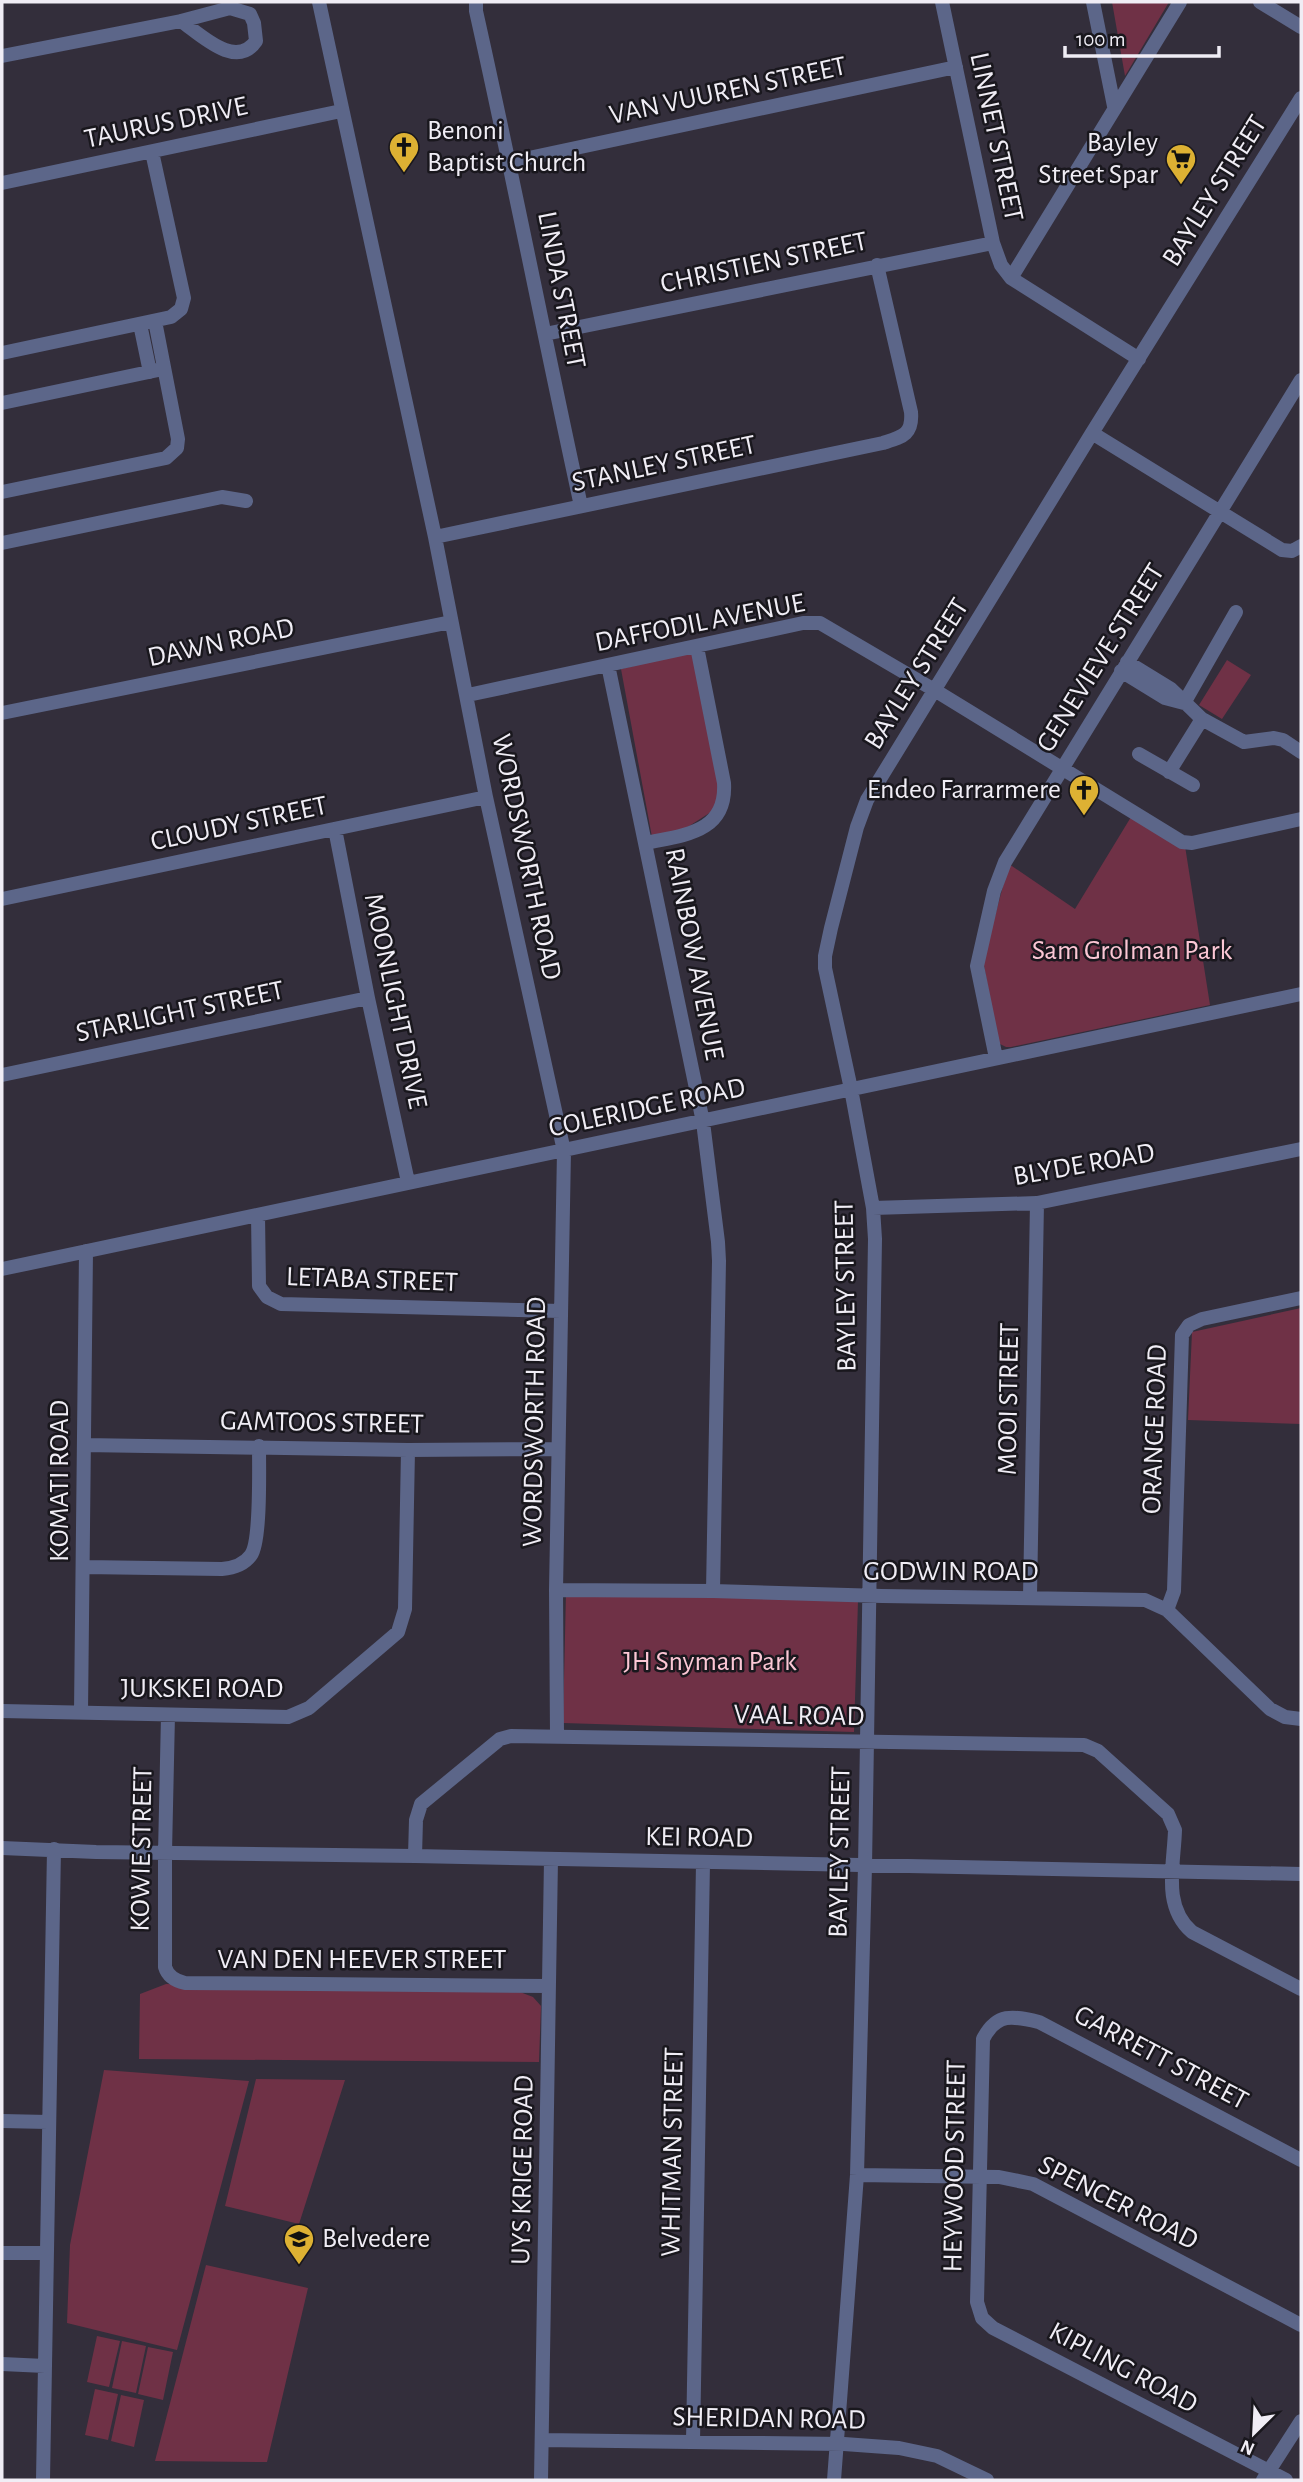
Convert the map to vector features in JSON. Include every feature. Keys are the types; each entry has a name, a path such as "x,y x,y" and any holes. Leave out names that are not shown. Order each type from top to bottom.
{"street":[{"name":"WORDSWORTH ROAD","path":"319,2 435,537 486,797 564,1150 556,1590 557,1735"},
{"name":"LINDA STREET","path":"475,2 580,506"},
{"name":"LINNET STREET","path":"942,2 993,243 1001,265 1011,278"},
{"path":"1093,2 1114,106"},
{"path":"1139,359 1011,278 1180,2"},
{"path":"1260,2 1301,27"},
{"path":"2,56 181,21 230,8 241,9 250,14 256,41 242,53 232,52 222,49 181,21"},
{"name":"VAN VUUREN STREET","path":"510,162 956,67"},
{"name":"BAYLEY STREET","path":"834,2480 857,2175 875,1239 873,1208 851,1088 827,983 825,956 861,813 1091,433 1301,98"},
{"name":"TAURUS DRIVE","path":"2,183 341,111"},
{"path":"2,353 155,321 177,313 184,303 184,298 152,152"},
{"name":"CHRISTIEN STREET","path":"545,334 993,243"},
{"name":"STANLEY STREET","path":"435,537 902,437 911,425 911,412 877,265"},
{"path":"155,321 156,371"},
{"path":"2,492 166,458 177,448 178,439 140,324"},
{"path":"2,404 156,371"},
{"name":"GENEVIEVE STREET","path":"996,1058 977,966 994,891 1005,862 1301,380"},
{"path":"1091,433 1282,550 1298,548"},
{"path":"2,543 222,497 246,501"},
{"path":"1184,703 1236,612"},
{"name":"DAWN ROAD","path":"2,713 451,621"},
{"name":"DAFFODIL AVENUE","path":"468,695 803,624 820,623 1182,842 1192,843 1301,819"},
{"path":"646,843 702,829 713,819 722,803 724,783 696,647"},
{"name":"RAINBOW AVENUE","path":"608,665 703,1122 719,1261 713,1591"},
{"path":"1124,666 1171,689 1202,719 1244,742 1273,738 1283,740 1301,752"},
{"path":"1170,772 1202,719"},
{"path":"1139,754 1193,785"},
{"name":"CLOUDY STREET","path":"2,899 486,797"},
{"name":"MOONLIGHT DRIVE","path":"335,829 408,1182"},
{"name":"COLERIDGE ROAD","path":"2,1269 1301,994"},
{"name":"STARLIGHT STREET","path":"2,1075 368,998"},
{"name":"BLYDE ROAD","path":"873,1208 1037,1203 1301,1149"},
{"name":"MOOI STREET","path":"1030,1596 1037,1203"},
{"name":"LETABA STREET","path":"258,1215 259,1286 267,1297 281,1304 561,1311"},
{"name":"KOMATI ROAD","path":"80,1712 84,1567 86,1251"},
{"name":"ORANGE ROAD","path":"1167,1610 1174,1591 1182,1335 1189,1325 1202,1319 1301,1298"},
{"name":"GAMTOOS STREET","path":"84,1445 408,1450 558,1449"},
{"path":"84,1567 222,1569 237,1567 245,1562 256,1546 259,1446"},
{"name":"JUKSKEI ROAD","path":"2,1711 288,1717 309,1708 398,1632 405,1609 408,1450"},
{"name":"GODWIN ROAD","path":"556,1590 1145,1600 1167,1610 1270,1709 1285,1717 1301,1718"},
{"name":"KOWIE STREET","path":"168,1715 165,1966 167,1973 174,1979"},
{"name":"VAAL ROAD","path":"415,1856 416,1820 425,1799 500,1739 511,1735 1080,1745 1093,1748 1168,1814 1175,1830 1173,1906 1185,1926 1301,1989"},
{"name":"KEI ROAD","path":"2,1848 54,1853"},
{"name":"KEI ROAD","path":"2,1856 96,1852 415,1856 1301,1874"},
{"path":"43,2480 54,1853"},
{"name":"UYS KRIGE ROAD","path":"541,2480 551,1860"},
{"name":"WHITMAN STREET","path":"692,2442 703,1863"},
{"name":"VAN DEN HEEVER STREET","path":"174,1979 185,1983 549,1986"},
{"name":"GARRETT STREET","path":"993,2024 1009,2017 1039,2022 1301,2160"},
{"name":"HEYWOOD STREET","path":"979,2313 977,2295 981,2046 993,2024"},
{"path":"2,2121 48,2122"},
{"name":"SPENCER ROAD","path":"857,2175 980,2176 1014,2179 1033,2184 1301,2325"},
{"path":"2,2253 46,2253"},
{"name":"KIPLING ROAD","path":"979,2313 993,2328 1265,2476 1286,2480"},
{"path":"2,2364 45,2365"},
{"path":"1265,2476 1301,2421"},
{"name":"SHERIDAN ROAD","path":"543,2440 838,2444 917,2451 937,2456 987,2480"}],"green space":[{"path":"1112,2 1169,2 1125,76"},
{"path":"694,651 722,782 714,810 683,830 652,837 621,669"},
{"path":"1227,660 1251,675 1222,719 1199,705"},
{"name":"Sam Grolman Park","path":"1131,817 1185,846 1210,1005 1011,1047 998,1043 983,960 1009,864 1075,909"},
{"path":"1301,1308 1301,1424 1188,1420 1192,1332"},
{"name":"JH Snyman Park","path":"566,1592 858,1601 854,1732 563,1723"},
{"path":"166,1984 520,1992 533,1997 541,2006 539,2062 139,2059 140,1994"},
{"path":"104,2070 249,2081 177,2350 67,2323 70,2245"},
{"path":"256,2079 345,2080 299,2224 225,2206"},
{"path":"206,2265 308,2288 267,2462 155,2461"},
{"path":"97,2336 120,2341 109,2387 87,2382"},
{"path":"122,2341 146,2346 136,2393 112,2388"},
{"path":"148,2347 173,2352 163,2400 138,2394"},
{"path":"95,2389 118,2394 108,2440 85,2435"},
{"path":"121,2395 144,2400 134,2447 111,2441"}],"place":[{"name":"Benoni Baptist Church","path":"404,174"},
{"name":"Bayley Street Spar","path":"1181,186"},
{"name":"Endeo Farrarmere","path":"1084,817"},
{"name":"Belvedere","path":"299,2266"}]}
